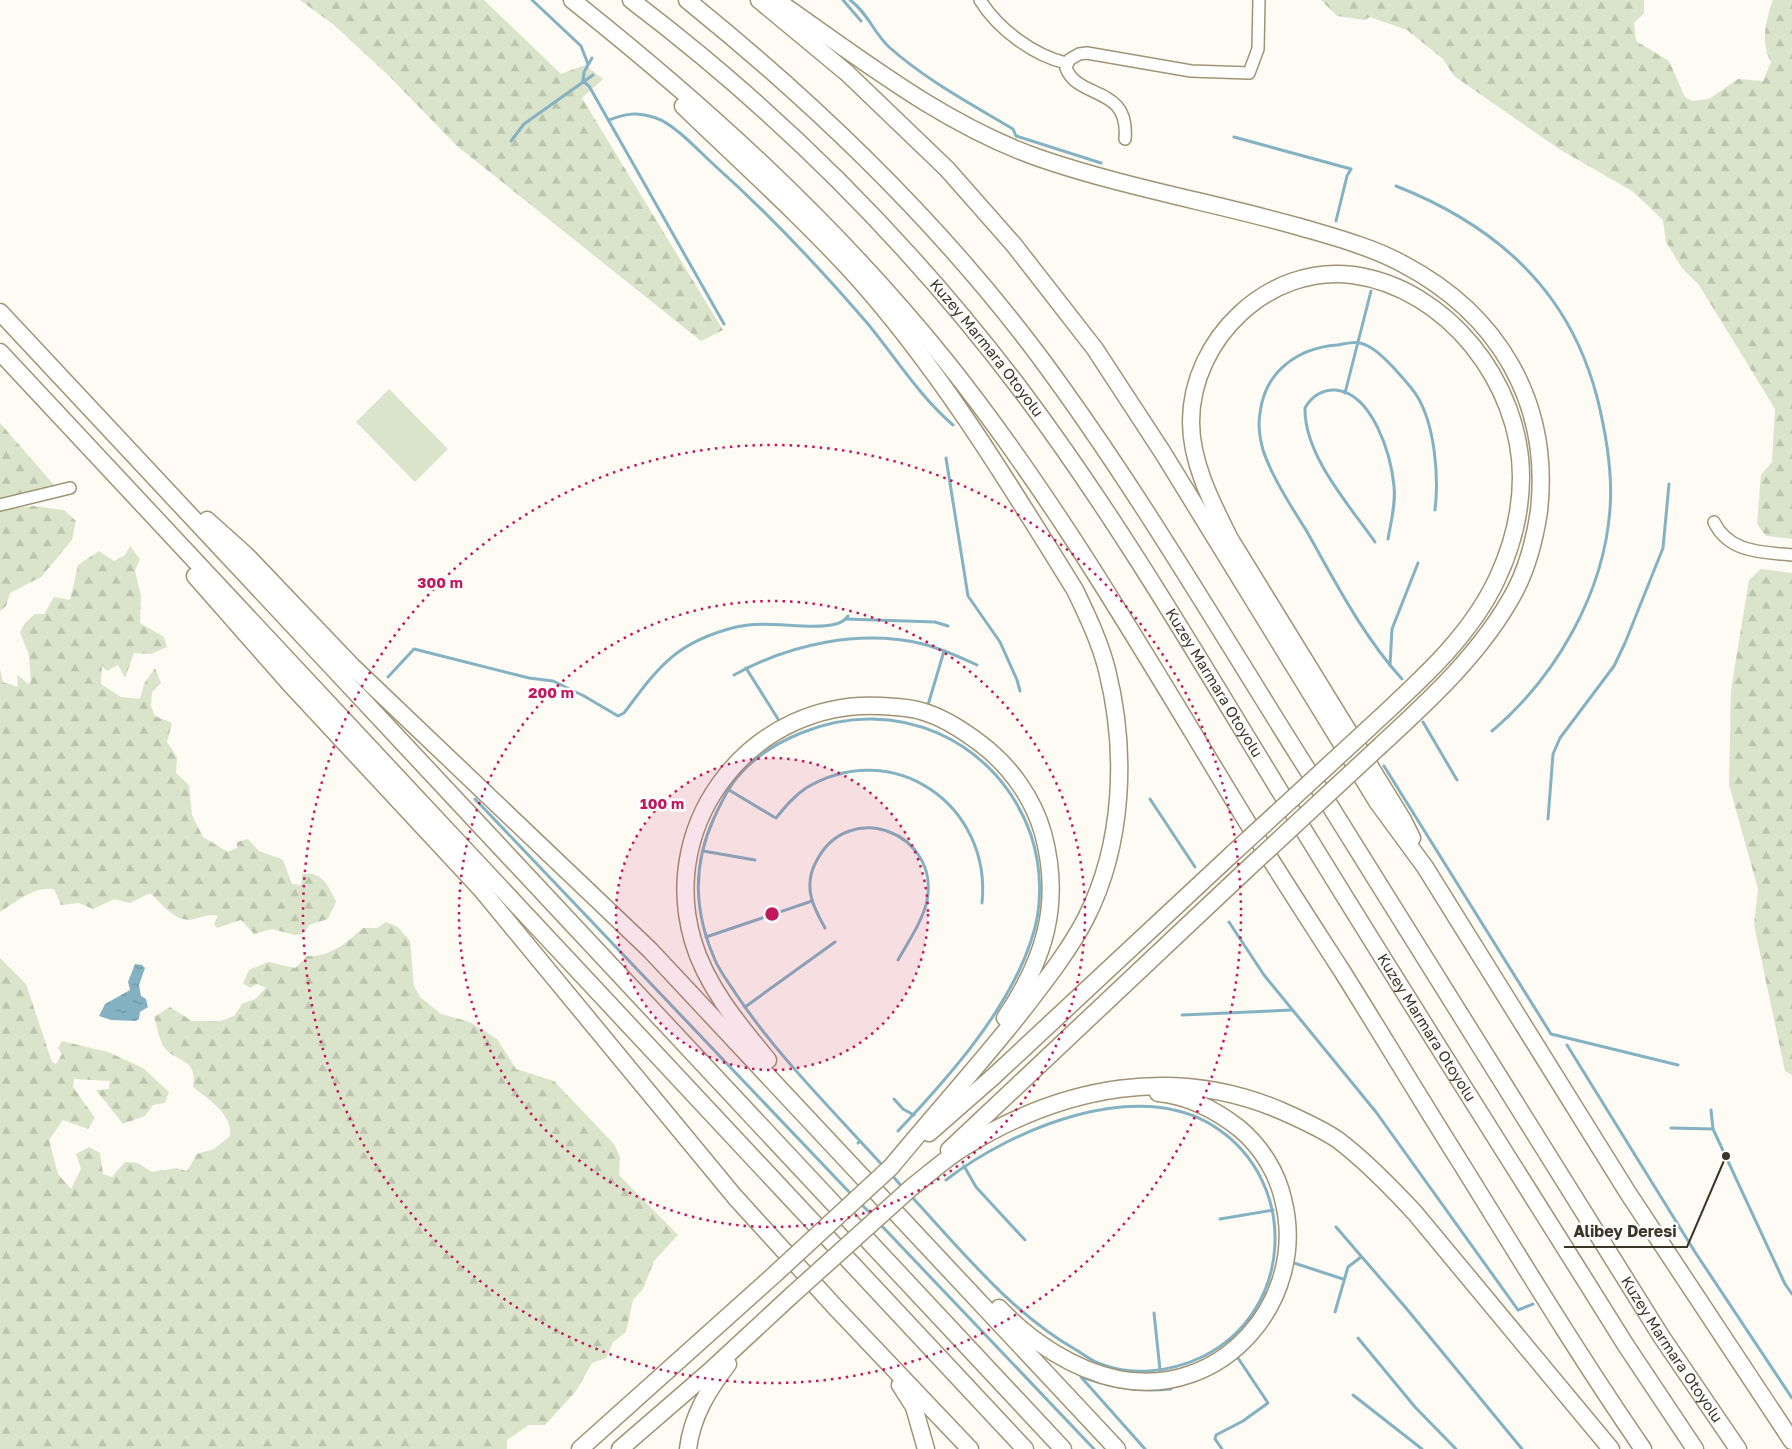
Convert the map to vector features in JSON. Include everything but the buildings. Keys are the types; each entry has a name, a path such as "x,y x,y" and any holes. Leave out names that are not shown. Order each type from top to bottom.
{"highway":[{"path":"572,0 736,139 837,237 916,325 1014,452 1082,553 1280,877 1341,970 1585,1363 1642,1449"},
{"name":"Kuzey Marmara Otoyolu","path":"631,0 731,80 828,169 921,267 1024,395 1119,531 1615,1327 1696,1449"},
{"name":"Kuzey Marmara Otoyolu","path":"687,0 749,50 852,144 952,251 1042,360 1155,524 1661,1336 1738,1449"},
{"path":"759,0 847,73 913,134 982,207 1048,285 1095,349 1164,453 1367,786 1425,867 1634,1202 1792,1441"},
{"path":"620,1449 912,1186 965,1133 1441,688 1465,662 1496,622 1516,590 1528,560 1536,530 1541,490 1540,455 1532,416 1522,384 1506,355 1485,327 1460,301 1402,263 1372,251 1279,221 1039,158 980,133 912,95 776,0"},
{"path":"616,36 662,85 793,210 856,277 904,334 978,438 1070,581 1091,625 1107,669 1117,718 1119,762 1117,808 1102,877 1086,917 1064,956 990,1051 891,1167"},
{"path":"580,1449 1003,1068 1231,855 1369,728 1437,662 1484,602 1510,546 1518,515 1521,475 1517,444 1498,387 1482,359 1461,332 1433,308 1388,283 1334,274 1307,277 1272,290 1234,318 1220,334 1197,380 1192,401 1191,424 1195,450 1208,495 1230,539 1404,820 1425,867"},
{"path":"0,312 1063,1449"},
{"path":"0,352 1025,1449"},
{"path":"169,492 196,511 246,555 353,667 644,944 1117,1449"},
{"path":"159,522 192,573 480,888 735,1197 836,1308 970,1449"},
{"path":"822,1134 809,1110 746,1034 709,979 693,941 688,915 686,882 690,846 698,823 715,789 730,769 746,753 773,733 816,713 840,706 898,707 921,711 949,723 992,753 1010,771 1028,796 1040,825 1048,852 1051,880 1047,930 1039,956 1007,1016 948,1098"},
{"path":"912,1186 957,1152 982,1137 1032,1114 1091,1093 1151,1084 1218,1090 1258,1100 1297,1118 1337,1140 1380,1175 1415,1213 1611,1449"},
{"path":"905,1223 945,1252 1016,1324 1049,1349 1092,1371 1132,1381 1165,1380 1181,1377 1205,1368 1233,1350 1249,1336 1271,1304 1280,1284 1286,1256 1288,1236 1286,1209 1278,1182 1262,1152 1246,1134 1231,1122 1216,1112 1185,1098 1161,1094 1131,1093 1066,1102"},
{"path":"836,1308 857,1338 906,1394 920,1422 926,1449"},
{"path":"688,1449 692,1428 707,1394 754,1330"}],"street":[{"path":"980,0 992,17 1014,37 1051,59 1066,64"},
{"path":"1066,64 1073,56 1087,53 1191,71 1249,73 1258,49 1259,0"},
{"path":"1066,64 1066,68 1072,78 1120,109 1126,124 1125,139"},
{"path":"0,505 70,488"},
{"path":"1714,522 1725,539 1733,544 1770,553 1792,555"}],"green space":[{"path":"300,0 484,0 561,74 585,65 603,79 582,98 723,330 701,341 457,146 389,76 334,25"},
{"path":"1321,0 1644,0 1644,13 1634,23 1636,41 1669,61 1685,97 1692,101 1709,99 1738,79 1763,81 1771,62 1766,47 1765,31 1773,0 1792,0 1792,539 1766,536 1757,524 1761,475 1772,462 1775,409 1699,285 1682,268 1666,242 1663,220 1632,191 1559,149 1454,76 1443,59 1407,30 1370,17 1364,20 1337,16"},
{"path":"389,389 448,449 415,482 356,422"},
{"path":"0,423 55,486 0,502"},
{"path":"33,506 64,510 76,521 72,540 41,577 10,593 6,606 0,611 0,510"},
{"path":"130,546 140,559 135,571 141,596 140,623 164,637 167,647 151,654 134,653 125,678 118,665 107,671 102,665 101,684 121,697 140,699 144,684 155,668 161,683 152,692 151,706 155,716 172,723 167,742 177,757 176,773 189,785 192,815 203,837 228,852 237,848 237,842 248,839 259,851 283,860 292,884 301,885 302,874 309,873 315,874 324,880 330,890 336,901 328,919 309,925 303,934 295,935 272,929 254,934 241,920 217,928 214,924 218,916 215,915 187,920 181,919 170,912 150,893 130,903 114,899 93,909 79,903 61,905 54,889 39,890 32,892 0,912 0,669 3,682 18,687 17,674 28,684 31,682 29,655 20,632 25,623 35,614 44,614 54,597 70,600 78,565 99,551 114,561 125,555"},
{"path":"1761,569 1792,573 1792,1075 1785,1071 1754,925 1758,889 1729,785 1731,690 1749,580"},
{"path":"386,922 398,927 410,941 414,986 420,997 441,1014 470,1022 497,1039 516,1069 554,1081 614,1144 620,1157 619,1175 678,1235 654,1261 643,1289 633,1300 626,1332 613,1342 606,1358 592,1363 576,1391 545,1425 529,1425 507,1440 507,1449 0,1449 0,958 26,984 52,1062 56,1064 62,1054 58,1048 62,1041 108,1052 143,1068 169,1092 165,1103 153,1105 145,1116 123,1124 96,1090 109,1089 110,1081 74,1079 73,1087 95,1118 88,1129 63,1120 49,1140 58,1174 71,1189 81,1169 76,1154 89,1147 100,1153 103,1174 112,1177 125,1162 138,1163 152,1172 177,1168 187,1171 197,1154 214,1149 230,1136 230,1128 224,1114 193,1087 194,1077 192,1070 162,1044 154,1017 170,1007 192,1021 221,1021 234,1016 242,1004 255,999 266,988 257,984 250,988 243,983 249,970 268,962 295,968 307,956 331,952 363,928 377,928"}],"water":[{"path":"135,964 142,965 145,968 139,985 141,996 146,999 148,1007 140,1012 139,1019 136,1021 111,1020 99,1016 105,1004 130,990 128,982"}],"waterway":[{"path":"532,0 581,46 588,64"},
{"path":"843,0 861,21"},
{"path":"850,0 861,10 889,47 903,59 949,91 1013,129 1016,136 1101,163"},
{"path":"583,82 584,72 592,58"},
{"path":"511,141 524,124 593,75"},
{"path":"584,82 589,86 724,324"},
{"path":"609,120 632,114 649,116 663,121 686,138 753,201 812,261 868,324 929,402 953,425"},
{"path":"1234,137 1351,169 1347,176 1336,221"},
{"path":"1396,186 1441,206 1483,232 1521,263 1538,281 1567,323 1579,347 1593,384 1606,438 1610,466 1610,509 1606,540 1598,572 1587,602 1573,631 1537,685 1492,731"},
{"path":"1345,393 1371,291"},
{"path":"1402,679 1374,644 1350,607 1271,470 1263,450 1259,417 1263,398 1276,374 1297,357 1323,347 1357,342 1378,353 1409,385 1417,396 1428,421 1436,467 1435,510"},
{"path":"1375,542 1330,479 1312,444 1305,408 1310,400 1322,392 1336,390 1349,394 1360,402 1378,428 1389,458 1394,486 1394,506 1388,539"},
{"path":"946,458 968,596 1000,642 1020,691"},
{"path":"1548,819 1553,754 1560,738 1614,666 1625,643 1663,548 1669,484"},
{"path":"1390,665 1392,629 1418,563"},
{"path":"388,677 414,649 529,678 553,681 618,716 624,713 659,669 683,648 698,640 715,633 748,625 825,626 839,623 848,616"},
{"path":"846,619 935,622 948,626"},
{"path":"734,675 778,655 826,642 850,639 875,638 923,644 951,653 977,665"},
{"path":"928,705 944,651"},
{"path":"746,668 778,719"},
{"path":"860,1141 780,1052 750,1014 722,973 708,942 703,924 698,889 699,871 707,836 722,801 736,779 753,761 776,745 801,733 836,722 872,719 906,723 939,733 968,750 994,773 1015,801 1031,835 1037,861 1040,888 1038,915 1031,941 1008,993 975,1042 956,1066 898,1131"},
{"path":"1423,722 1457,780"},
{"path":"1384,766 1551,1034 1678,1065"},
{"path":"776,818 806,788 839,774 872,770 903,776 930,789 954,810 971,836 981,868 982,903"},
{"path":"729,790 774,817"},
{"path":"475,799 852,1195"},
{"path":"1150,799 1195,867"},
{"path":"825,928 812,900 810,890 811,874 817,860 831,841 850,831 869,828 889,832 906,842 920,857 927,877 925,909 898,960"},
{"path":"703,851 755,860"},
{"path":"706,937 812,901"},
{"path":"1229,922 1264,975 1376,1112 1518,1310 1533,1304"},
{"path":"745,1007 835,942"},
{"path":"1182,1015 1292,1010"},
{"path":"1567,1045 1695,1252 1792,1398"},
{"path":"894,1099 903,1109 914,1115"},
{"path":"911,1196 969,1260 1031,1319 1090,1359 1111,1367 1124,1370 1150,1371 1177,1366 1202,1357 1232,1336 1255,1310 1269,1279 1275,1246 1272,1212 1262,1180 1243,1151 1215,1127 1184,1113 1149,1107 1113,1108 1076,1115 1040,1127 1005,1143 973,1161 946,1180"},
{"path":"1711,1110 1713,1129 1785,1284 1792,1294"},
{"path":"1671,1128 1713,1129"},
{"path":"858,1143 860,1141 885,1168"},
{"path":"964,1166 976,1187 1025,1240"},
{"path":"891,1174 903,1188"},
{"path":"860,1203 873,1216"},
{"path":"1220,1219 1273,1210"},
{"path":"879,1223 1094,1449"},
{"path":"1336,1227 1406,1308 1522,1449"},
{"path":"1335,1312 1348,1267 1361,1257"},
{"path":"1294,1263 1343,1279"},
{"path":"1154,1313 1160,1370"},
{"path":"1358,1338 1415,1407 1456,1449"},
{"path":"1222,1449 1215,1439 1216,1435 1243,1421 1268,1403 1238,1358"},
{"path":"1081,1377 1145,1449"},
{"path":"1082,1377 1126,1388 1148,1390 1171,1389"},
{"path":"1353,1395 1422,1449"}],"place":[{"name":"Alibey Deresi","path":"1726,1156"}]}
